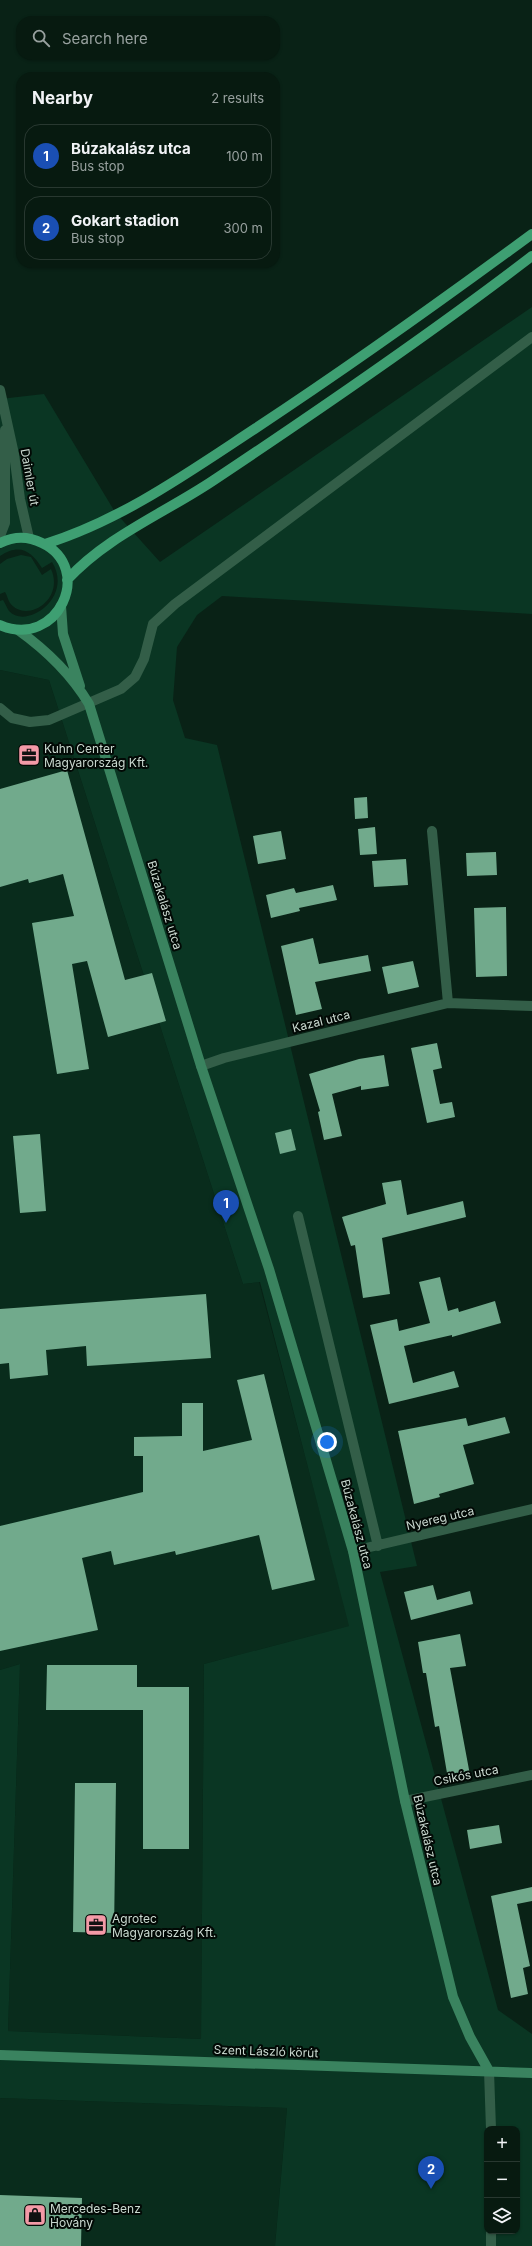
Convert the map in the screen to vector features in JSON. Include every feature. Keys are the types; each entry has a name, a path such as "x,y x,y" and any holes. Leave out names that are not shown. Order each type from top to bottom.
{"main road":[{"path":"45,544 71,536 150,497 343,370 414,321 532,234"},
{"path":"67,580 83,562 116,539 190,496 305,420 452,318 532,256"},
{"path":"0,543 13,538 29,538 45,544 52,550 62,564 67,580 65,598 61,606 43,625 27,630 18,630 0,625"}],"street":[{"path":"0,708 12,718 30,722 49,720 121,690 135,677 144,659 153,624 175,604 532,337"},
{"name":"Daimler út","path":"0,390 5,420 14,454 20,499 29,538"},
{"name":"Daimler út","path":"0,536 5,523 3,453 5,420"},
{"name":"Búzakalász utca","path":"61,606 63,634 82,692"},
{"name":"Búzakalász utca","path":"18,630 45,649 82,692 89,704 201,1066 267,1262 353,1551 405,1801 453,1997 470,2037 489,2071"},
{"path":"432,831 448,1003"},
{"name":"Kazal utca","path":"201,1066 224,1058 448,1003 532,1006"},
{"name":"Búzakalász utca","path":"298,1216 378,1546"},
{"name":"Nyereg utca","path":"353,1551 532,1509"},
{"name":"Csikós utca","path":"405,1801 532,1776"},
{"name":"Szent László körút","path":"0,2055 532,2073"},
{"path":"489,2071 491,2126"},
{"path":"491,2234 491,2246"}],"shaded area":[{"path":"532,307 532,614 222,596 197,615 177,647 173,700 185,738 217,745 417,1566 380,1572 498,2010 532,2034 532,2246 275,2246 287,2108 0,2098 0,1670 20,1664 8,2031 201,2039 204,1664 349,1626 260,1282 243,1284 49,680 0,670 0,601 3,600 9,611 17,616 26,616 36,613 45,607 53,598 57,588 57,575 52,562 42,568 34,557 24,551 13,550 0,556 0,399 44,394 115,512 160,562"},
{"path":"21,555 31,557 42,575 51,569 54,580 53,590 48,599 42,606 34,610 25,611 17,609 10,603 5,592 0,594 0,564 7,559"},
{"path":"0,670 49,680 243,1284 259,1282 350,1626 204,1664 201,2039 8,2031 20,1664 0,1670"},
{"path":"0,2098 287,2108 275,2246 0,2246"}],"building":[{"path":"67,770 125,980 152,973 166,1021 108,1037 87,961 72,964 89,1069 57,1074 32,923 74,916 63,874 29,883 28,879 0,887 0,789"},
{"path":"367,797 368,818 355,819 354,798"},
{"path":"375,827 377,854 360,855 358,829"},
{"path":"281,831 286,859 258,864 253,836"},
{"path":"496,852 497,875 467,876 466,853"},
{"path":"406,859 408,885 374,887 372,861"},
{"path":"333,885 337,900 299,908 300,911 271,918 266,895 294,888 296,893"},
{"path":"506,907 507,976 476,977 474,908"},
{"path":"313,938 319,964 368,955 371,971 315,982 322,1009 296,1015 281,946"},
{"path":"413,961 419,987 388,994 382,967"},
{"path":"437,1043 442,1068 433,1070 440,1104 452,1102 455,1117 427,1123 411,1048"},
{"path":"384,1055 389,1086 361,1090 361,1086 332,1094 342,1136 324,1140 318,1112 320,1111 309,1074 359,1059"},
{"path":"291,1129 296,1150 280,1154 275,1133"},
{"path":"40,1134 46,1211 20,1213 13,1136"},
{"path":"401,1180 407,1215 463,1201 466,1217 382,1238 390,1294 363,1298 355,1245 351,1246 342,1217 386,1204 382,1183"},
{"path":"440,1277 448,1311 458,1308 459,1312 495,1301 501,1323 452,1337 452,1335 404,1346 413,1383 454,1371 459,1387 389,1404 370,1325 397,1319 399,1331 430,1323 419,1282"},
{"path":"206,1294 211,1358 87,1366 86,1346 46,1350 48,1375 10,1379 9,1363 0,1364 0,1309"},
{"path":"264,1374 315,1580 272,1590 259,1535 176,1555 175,1551 114,1565 111,1551 82,1558 98,1630 0,1651 0,1526 143,1492 143,1456 134,1456 134,1437 182,1436 182,1403 203,1403 203,1451 252,1440 237,1380"},
{"path":"505,1417 510,1433 463,1445 474,1484 439,1494 440,1497 414,1504 398,1431 466,1418 468,1426"},
{"path":"433,1585 437,1600 470,1591 473,1604 411,1620 404,1592"},
{"path":"460,1634 466,1666 450,1668 470,1775 448,1779 439,1726 435,1727 426,1673 423,1673 418,1642"},
{"path":"47,1665 137,1665 137,1687 189,1687 189,1849 143,1849 143,1710 46,1710"},
{"path":"75,1783 116,1783 114,1933 73,1932"},
{"path":"499,1825 502,1843 470,1849 467,1830"},
{"path":"532,1887 532,1901 517,1904 530,1966 523,1968 528,1994 511,1998 491,1896"},
{"path":"0,2195 82,2198 81,2246 0,2246"}],"place":[{"name":"Kuhn Center Magyarország Kft.","path":"29,755"},
{"name":"Búzakalász utca","path":"226,1223"},
{"name":"Agrotec Magyarország Kft.","path":"96,1925"},
{"name":"Gokart stadion","path":"431,2189"},
{"name":"Mercedes-Benz Hovány","path":"35,2215"}]}
